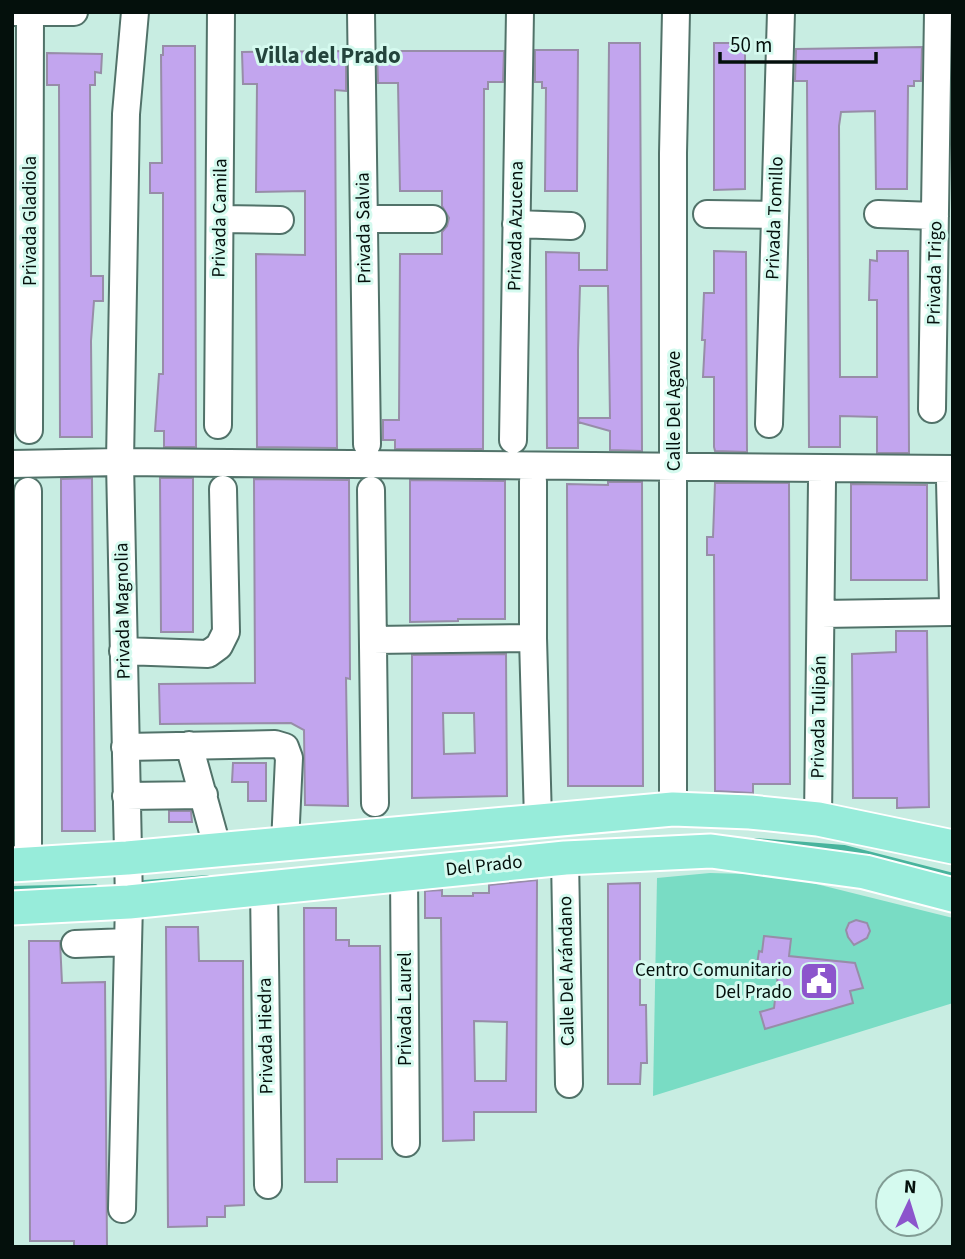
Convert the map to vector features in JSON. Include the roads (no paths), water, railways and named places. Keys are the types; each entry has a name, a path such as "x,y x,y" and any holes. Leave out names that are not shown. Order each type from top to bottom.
{"main road":[{"name":"Del Prado","path":"20,865 127,858 673,809 750,812 818,819 953,847"},
{"name":"Del Prado","path":"12,908 129,902 565,858 711,851 865,872 953,895"}],"street":[{"path":"12,12 74,12"},
{"name":"Privada Magnolia","path":"122,1209 129,902 120,462 126,114 135,12"},
{"name":"Privada Camila","path":"218,425 221,12"},
{"name":"Privada Salvia","path":"361,12 367,444"},
{"name":"Privada Azucena","path":"513,440 520,12"},
{"name":"Calle Del Agave","path":"673,809 673,153 676,12"},
{"name":"Privada Tomillo","path":"769,424 781,12"},
{"name":"Privada Trigo","path":"932,409 938,12"},
{"name":"Privada Gladiola","path":"29,430 21,276 30,13"},
{"path":"707,214 775,215"},
{"path":"878,214 936,216"},
{"path":"220,219 280,220"},
{"path":"364,219 433,219"},
{"path":"516,224 571,226"},
{"path":"12,464 120,462 674,466 951,475 953,604"},
{"path":"533,481 533,639 538,820"},
{"name":"Privada Tulipán","path":"818,819 822,481"},
{"path":"123,650 208,654 219,646 226,632 222,489"},
{"path":"371,490 375,803"},
{"path":"20,865 20,753 28,491"},
{"path":"821,614 953,612"},
{"path":"373,640 533,639"},
{"path":"125,747 275,744 285,747 289,758 285,844"},
{"path":"189,746 218,850"},
{"path":"126,796 204,795"},
{"name":"Calle Del Arándano","path":"565,858 569,1084"},
{"name":"Privada Laurel","path":"404,874 406,1143"},
{"name":"Privada Hiedra","path":"264,888 268,1185"},
{"path":"75,944 128,942"}],"waterway":[{"path":"756,841 844,848 953,876"},
{"path":"145,883 207,878"},
{"path":"12,889 95,887"}],"place":[{"name":"Centro Comunitario Del Prado","path":"819,981"}],"district":[{"name":"Villa del Prado","path":"328,55"}]}
